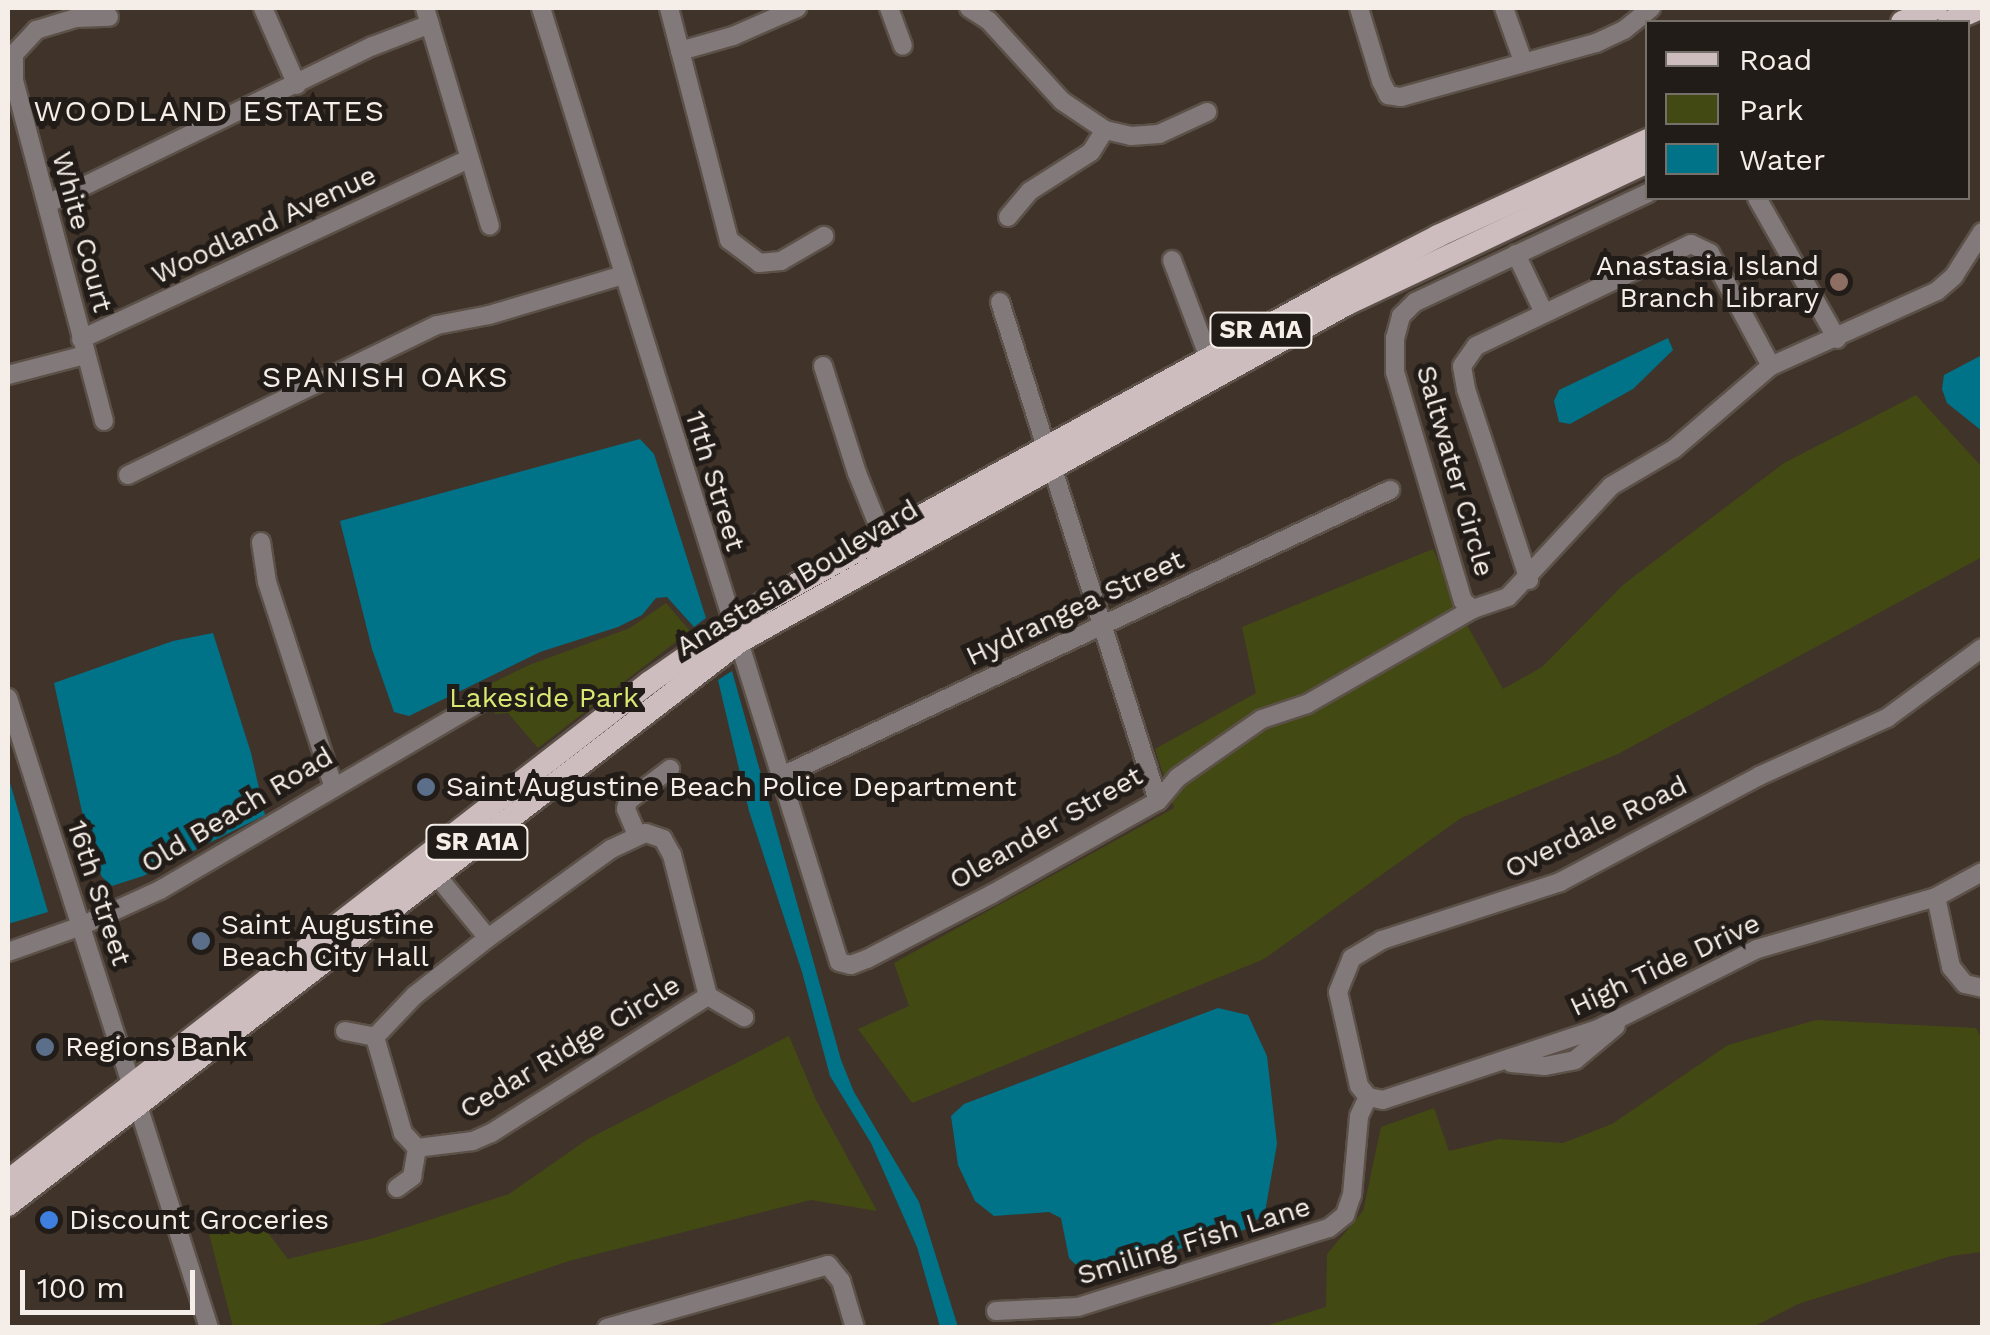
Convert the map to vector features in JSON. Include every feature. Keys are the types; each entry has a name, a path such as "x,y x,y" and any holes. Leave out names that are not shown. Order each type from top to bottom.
{"main road":[{"path":"1907,20 1936,8"},
{"path":"1953,20 1981,8"},
{"name":"Anastasia Boulevard","path":"735,633 1049,456 1209,358 1438,236 1645,141"},
{"name":"Anastasia Boulevard","path":"8,1181 135,1094 735,633 882,535 1049,456 1347,304 1645,163"},
{"name":"Anastasia Boulevard","path":"8,1205 135,1094"}],"street":[{"path":"263,8 297,85"},
{"name":"11th Street","path":"541,8 735,633 784,775 839,962 848,964"},
{"path":"669,8 728,240 759,263 781,261 824,236"},
{"path":"680,51 734,36 797,8"},
{"path":"889,8 903,46"},
{"path":"969,8 989,21 1062,101 1105,130 1146,136 1172,130 1207,112"},
{"path":"1359,8 1388,95 1414,94 1596,43 1624,30 1649,8"},
{"path":"1504,8 1522,61"},
{"path":"47,204 297,85 428,16 490,226"},
{"name":"White Court","path":"104,421 18,103 14,54 36,30 76,18 110,18"},
{"path":"1008,217 1030,191 1091,152 1105,130"},
{"name":"Woodland Avenue","path":"8,376 83,347 469,159"},
{"name":"Saltwater Circle","path":"1529,580 1462,366 1476,346 1691,244 1710,253 1771,366 1674,449 1611,486 1529,580 1508,597 1473,609 1464,601 1395,372 1394,338 1400,316 1415,302 1645,193"},
{"path":"1758,200 1837,339"},
{"path":"1771,366 1937,291 1954,276 1982,232"},
{"path":"1516,254 1544,313"},
{"path":"1172,260 1209,358"},
{"path":"128,475 437,325 489,316 623,276"},
{"path":"1000,302 1158,801"},
{"path":"823,366 882,535"},
{"name":"Hydrangea Street","path":"784,775 1390,490"},
{"path":"261,542 267,582 333,786"},
{"path":"1522,552 1548,556"},
{"name":"Oleander Street","path":"848,964 890,948 1158,801 1177,778 1262,719 1307,704 1473,609"},
{"name":"Overdale Road","path":"1368,1098 1359,1086 1338,992 1352,958 1382,940 1560,882 1758,776 1887,718 1982,648"},
{"name":"16th Street","path":"8,698 209,1328"},
{"name":"Old Beach Road","path":"8,952 81,926 160,890 487,698"},
{"path":"375,1037 415,995 488,938 611,849 638,835 626,809 628,802 670,769"},
{"name":"Cedar Ridge Circle","path":"417,1148 454,1144 491,1133 708,996 672,855 663,840 638,835"},
{"path":"430,866 488,938"},
{"name":"High Tide Drive","path":"1368,1098 1383,1100 1500,1062 1626,1015 1757,949 1936,897 1982,872"},
{"path":"1936,897 1952,967 1965,984 1982,988"},
{"path":"708,996 744,1017"},
{"path":"345,1031 375,1037"},
{"path":"375,1037 402,1133 417,1148 412,1177 397,1188"},
{"name":"Smiling Fish Lane","path":"996,1311 1078,1307 1329,1228 1344,1214 1352,1196 1360,1116 1368,1098"},
{"path":"607,1328 828,1265 842,1281 854,1328"}],"green space":[{"path":"1916,395 1982,467 1982,557 1618,754 1461,818 1264,959 912,1103 858,1029 909,1006 894,963 1174,808 1155,749 1256,693 1242,627 1433,549 1468,627 1503,689 1542,667 1624,584 1784,463"},
{"name":"Lakeside Park","path":"666,603 690,631 538,748 508,713 495,714 482,688 529,665 630,628"},
{"path":"1816,1020 1976,1028 1982,1040 1982,1252 1951,1256 1798,1304 1753,1327 1262,1327 1326,1307 1327,1254 1363,1211 1381,1127 1434,1108 1449,1151 1499,1139 1563,1143 1612,1124 1728,1045"},
{"path":"789,1036 816,1100 877,1211 811,1200 569,1261 373,1327 233,1327 209,1234 265,1229 288,1259 374,1238 509,1194 588,1139"}],"water":[{"path":"1668,338 1673,350 1633,389 1570,424 1559,422 1554,401 1559,390"},
{"path":"1982,355 1982,431 1947,403 1942,389 1944,375"},
{"path":"640,439 654,454 706,618 694,627 667,597 656,598 642,615 618,627 540,652 409,716 394,712 372,649 340,521"},
{"path":"213,633 251,753 265,815 143,876 112,886 102,877 91,853 54,683 173,641"},
{"path":"732,671 841,1060 854,1092 919,1202 958,1327 940,1327 917,1247 871,1143 830,1076 802,972 749,811 718,680"},
{"path":"8,776 48,912 8,924"},
{"path":"1218,1008 1248,1015 1267,1056 1277,1144 1265,1212 1247,1229 1087,1276 1069,1258 1061,1218 1049,1212 994,1216 975,1201 958,1165 951,1116 964,1104"}],"place":[{"name":"Anastasia Island Branch Library","path":"1839,282"},
{"name":"Saint Augustine Beach Police Department","path":"426,787"},
{"name":"Saint Augustine Beach City Hall","path":"201,941"},
{"name":"Regions Bank","path":"45,1047"},
{"name":"Discount Groceries","path":"49,1220"}],"district":[{"name":"WOODLAND ESTATES","path":"210,111"},
{"name":"SPANISH OAKS","path":"386,377"}]}
